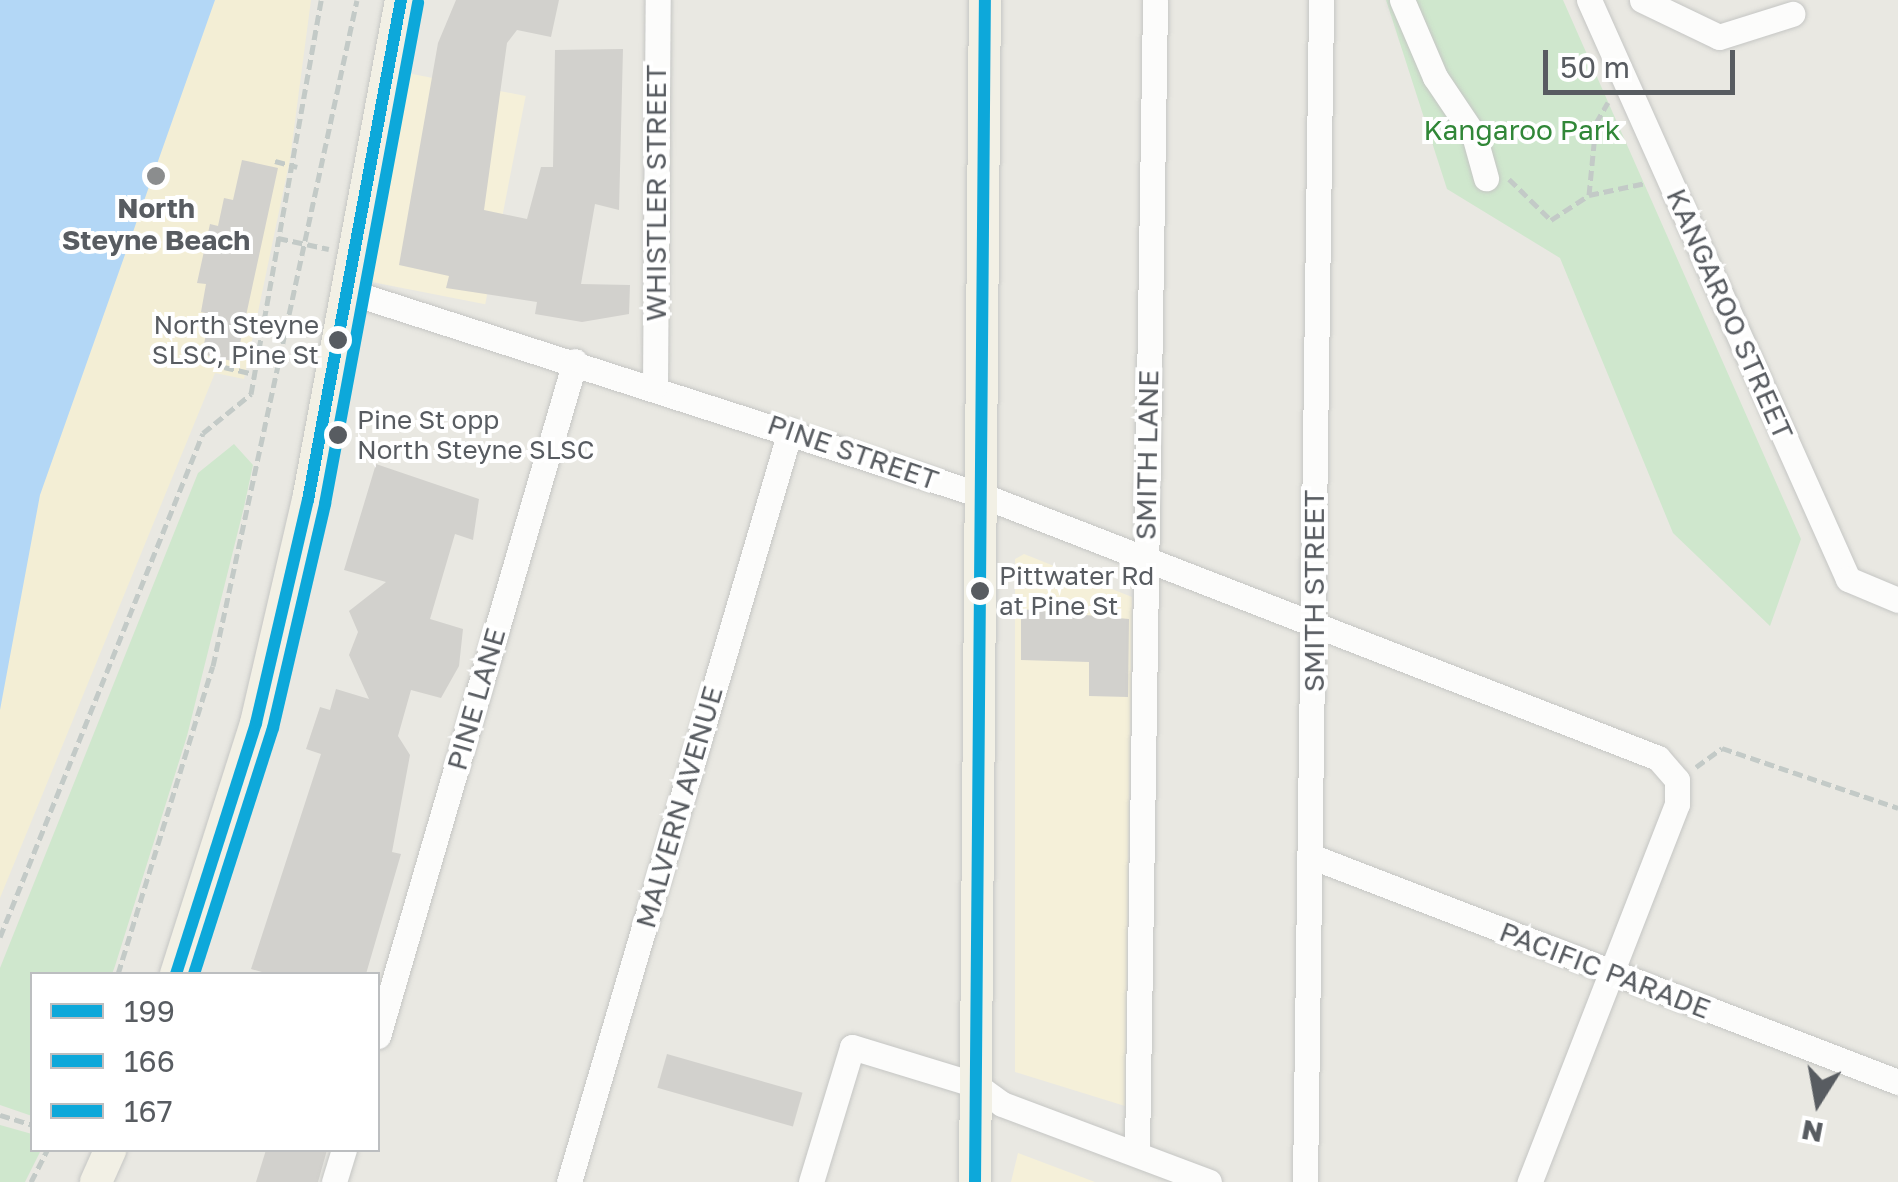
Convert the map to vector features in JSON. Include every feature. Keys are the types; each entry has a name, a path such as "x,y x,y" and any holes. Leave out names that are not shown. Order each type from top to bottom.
{"main road":[{"path":"177,972 256,723 347,291 401,0"},
{"path":"975,1182 985,0"},
{"path":"96,1182 109,1152"}],"street":[{"name":"WHISTLER STREET","path":"655,386 658,0"},
{"name":"SMITH LANE","path":"1137,1150 1154,0"},
{"name":"SMITH STREET","path":"1305,1182 1313,857 1321,0"},
{"path":"1402,0 1435,78 1474,135 1486,178"},
{"name":"KANGAROO STREET","path":"1589,0 1848,578 1898,600"},
{"path":"1642,0 1719,37 1792,14"},
{"name":"PINE STREET","path":"347,291 655,386 981,495 1613,733 1677,780"},
{"name":"PINE LANE","path":"380,1029 575,361"},
{"name":"MALVERN AVENUE","path":"568,1182 790,431"},
{"path":"1530,1182 1677,804 1677,780"},
{"name":"PACIFIC PARADE","path":"1313,857 1898,1082"},
{"path":"811,1182 852,1047 976,1085 1002,1104 1137,1150 1209,1182"},
{"path":"334,1182 343,1152"}],"path":[{"path":"0,937 203,434 251,394 278,238 297,167 321,0"},
{"path":"119,972 213,666 358,0"},
{"path":"1589,195 1596,123 1629,86"},
{"path":"1474,135 1551,220 1589,195 1668,176"},
{"path":"275,161 297,167"},
{"path":"278,238 337,250"},
{"path":"224,367 254,374"},
{"path":"1677,780 1722,748 1898,808"},
{"path":"0,1116 30,1124"},
{"path":"31,1182 46,1152"}],"shaded area":[{"path":"402,72 526,96 485,304 362,280"},
{"path":"1024,554 1132,597 1125,1106 1015,1072 1015,559"},
{"path":"1018,1153 1095,1182 1011,1182"}],"green space":[{"name":"Kangaroo Park","path":"1386,0 1563,0 1801,539 1770,626 1673,533 1560,258 1447,189"},
{"path":"234,444 253,465 187,736 113,972 30,972 30,1115 0,1105 0,968 198,473"},
{"path":"0,1125 30,1133 30,1152 40,1152 25,1182 0,1182"}],"sand":[{"path":"74,0 311,0 290,159 244,379 215,373 0,898 0,256"}],"water":[{"path":"0,0 215,0 40,495 0,710"}],"building":[{"path":"456,0 559,0 551,37 517,30 507,43 484,210 527,219 541,167 553,167 555,50 623,49 619,210 595,204 581,284 630,285 629,314 582,322 535,314 537,302 446,288 449,276 399,265 438,43"},
{"path":"242,160 278,168 236,362 202,354 210,314 201,312 206,284 197,283 210,224 218,226 224,198 233,200"},
{"path":"376,464 479,499 473,540 455,534 430,619 463,629 459,666 441,698 411,690 398,736 410,755 392,852 401,854 367,972 262,972 251,969 321,754 306,749 320,707 330,710 336,689 369,699 349,655 358,632 349,611 386,582 344,570"},
{"path":"1021,609 1129,619 1128,697 1089,696 1089,662 1021,660"},
{"path":"667,1054 803,1093 793,1127 657,1088"},
{"path":"265,1152 326,1152 318,1182 256,1182"}],"transit line":[{"name":"166","path":"177,972 256,723 308,500 401,0"},
{"name":"199","path":"975,1182 985,0"},
{"name":"167","path":"195,972 273,728 325,504 418,3"}],"place":[{"name":"North Steyne Beach","path":"156,176"},
{"name":"North Steyne SLSC, Pine St","path":"338,340"},
{"name":"Pine St opp North Steyne SLSC","path":"338,435"},
{"name":"Pittwater Rd at Pine St","path":"980,591"}]}
